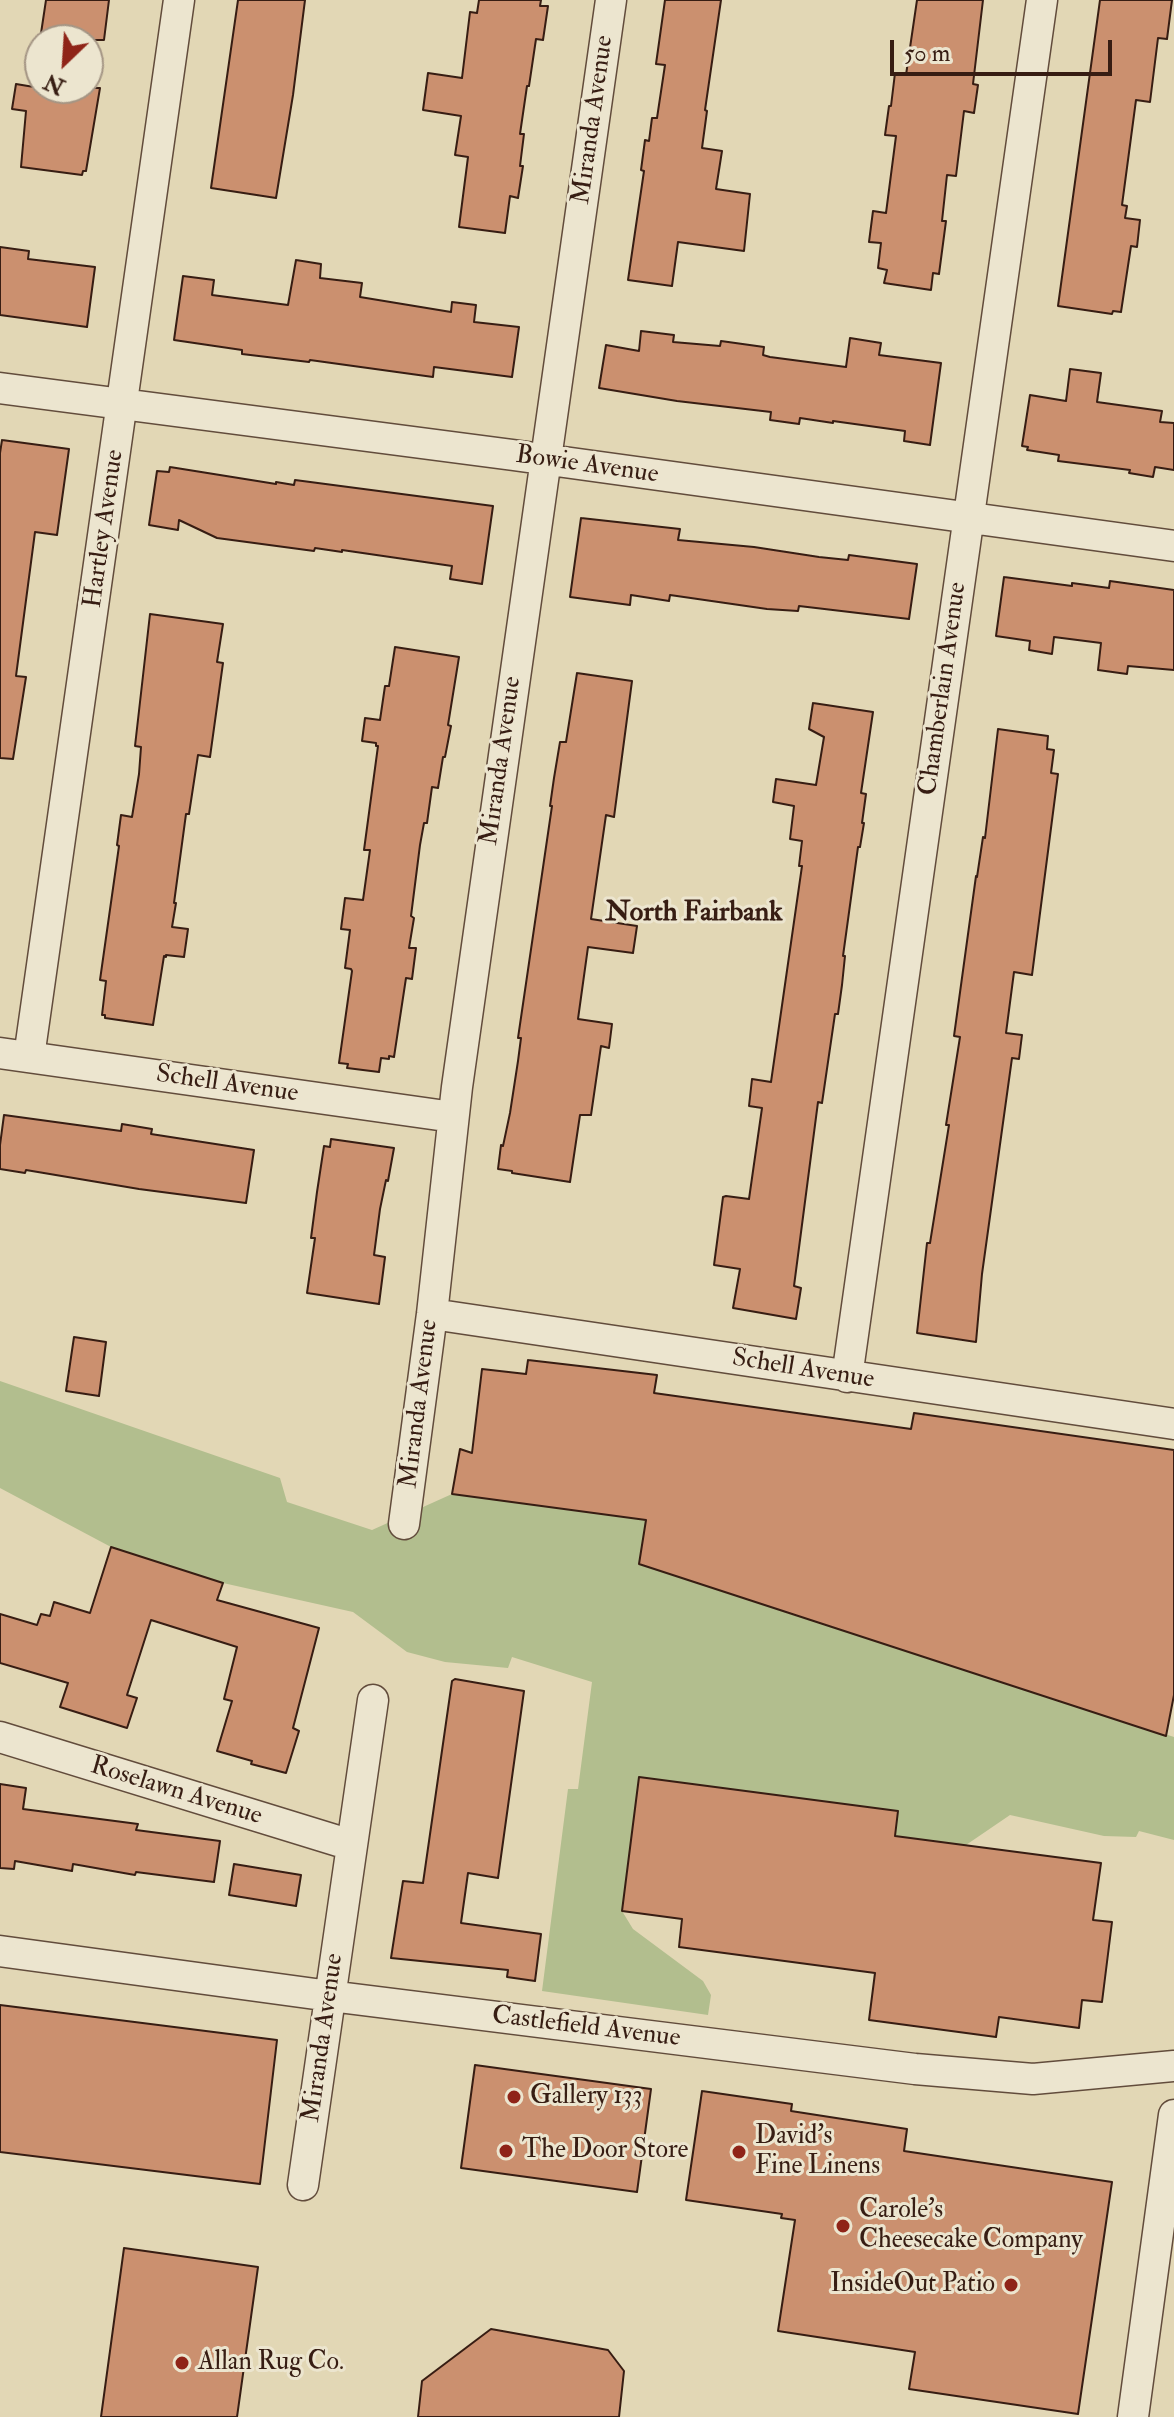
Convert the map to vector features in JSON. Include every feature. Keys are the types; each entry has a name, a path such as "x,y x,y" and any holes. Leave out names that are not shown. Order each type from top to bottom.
{"street":[{"name":"Hartley Avenue","path":"15,1055 123,404 179,0"},
{"name":"Miranda Avenue","path":"404,1524 432,1314 453,1117 611,0"},
{"name":"Chamberlain Avenue","path":"847,1377 1042,0"},
{"name":"Bowie Avenue","path":"0,388 1174,546"},
{"name":"Schell Avenue","path":"15,1055 453,1117"},
{"name":"Schell Avenue","path":"432,1314 1174,1424"},
{"name":"Miranda Avenue","path":"303,2185 373,1700"},
{"name":"Roselawn Avenue","path":"0,1737 351,1845"},
{"name":"Castlefield Avenue","path":"0,1951 330,1996 900,2067 1033,2079 1174,2066"},
{"path":"1133,2417 1174,2115"}],"green space":[{"path":"0,1381 280,1478 287,1502 372,1530 452,1494 646,1520 640,1564 1174,1737 1174,1840 1139,1831 1136,1837 1104,1836 1010,1815 966,1845 895,1836 640,1777 622,1911 633,1929 703,1981 711,1995 708,2015 542,1991 568,1789 578,1789 592,1682 512,1657 508,1668 445,1662 407,1652 353,1612 223,1583 111,1547 0,1488"}],"building":[{"path":"46,0 109,0 104,40 104,24 42,24"},
{"path":"238,0 305,0 276,198 211,188"},
{"path":"479,0 541,0 540,6 548,6 543,40 536,39 527,86 520,134 524,134 518,198 510,196 505,233 459,227 468,157 455,155 461,116 423,110 428,73 462,78 470,12 477,13"},
{"path":"665,0 721,0 702,148 722,151 716,189 750,194 744,251 678,242 672,286 628,280 644,171 641,170 645,140 649,141 652,118 657,118 665,65 656,64"},
{"path":"917,0 983,0 973,84 978,85 974,113 964,111 956,176 947,175 942,221 946,221 939,274 933,273 931,290 884,283 887,270 878,268 881,243 869,242 873,211 886,213 896,136 885,135 889,106 895,73 906,75"},
{"path":"1100,0 1172,0 1167,39 1158,38 1150,102 1136,100 1122,205 1127,206 1125,218 1140,220 1137,247 1131,246 1121,312 1113,311 1112,314 1058,306"},
{"path":"16,84 24,85 24,104 97,104 86,171 82,175 21,167 26,111 12,109"},
{"path":"0,247 29,251 28,259 95,267 87,327 0,315"},
{"path":"296,260 321,264 320,278 362,283 360,297 451,312 452,302 476,305 474,322 519,327 512,377 434,367 433,377 242,354 242,350 174,340 183,276 214,280 212,295 288,305"},
{"path":"641,331 674,335 673,342 720,346 721,341 764,347 763,355 770,357 846,367 850,338 881,343 879,355 941,363 930,445 904,441 905,431 800,418 799,424 770,420 771,412 599,388 606,345 639,351"},
{"path":"1070,369 1101,373 1097,402 1162,411 1160,422 1174,423 1174,470 1155,467 1153,477 1129,473 1130,470 1058,461 1059,455 1027,450 1028,447 1022,446 1030,395 1066,401"},
{"path":"2,440 69,449 57,535 35,532 16,676 26,677 13,759 0,758"},
{"path":"170,467 276,484 294,485 295,480 493,506 482,584 450,579 452,566 342,550 315,548 314,551 217,538 179,520 178,530 149,525 157,471 169,472"},
{"path":"581,518 680,529 678,540 848,560 849,555 917,564 909,619 799,606 798,611 767,609 670,595 669,601 631,595 630,605 570,597"},
{"path":"1004,577 1109,588 1110,581 1174,590 1174,670 1128,666 1127,674 1098,670 1101,643 1054,637 1052,654 1029,650 1030,641 996,636"},
{"path":"150,614 223,624 217,662 223,663 210,757 198,755 189,814 186,814 174,903 172,927 188,929 184,957 164,956 153,1025 105,1018 102,1015 106,981 100,980 121,815 132,817 139,774 141,747 135,746"},
{"path":"395,647 459,657 445,757 438,788 432,787 420,845 409,948 416,948 412,979 406,978 394,1057 381,1058 379,1072 347,1068 348,1064 339,1063 352,971 345,968 350,930 341,929 345,898 363,900 370,850 364,850 378,746 362,741 365,718 380,720"},
{"path":"577,673 632,681 614,817 606,815 591,919 637,926 633,953 588,947 578,1019 612,1024 609,1048 601,1046 591,1115 580,1115 570,1182 498,1169 518,1061 521,1038 518,1038 554,778 560,742 566,742"},
{"path":"813,703 873,712 861,793 866,794 864,823 843,956 842,985 822,1103 818,1102 794,1286 801,1288 796,1319 733,1308 740,1269 714,1265 723,1197 749,1199 762,1108 749,1106 752,1079 771,1082 802,866 799,866 802,841 790,839 794,806 773,802 776,779 816,785 824,737 809,729"},
{"path":"998,729 1048,736 1047,749 1054,750 1051,773 1058,774 1032,975 1014,972 1006,1033 1022,1035 1019,1059 1012,1058 982,1274 976,1342 917,1333 927,1243 930,1243 949,1125 946,1125 960,1037 954,1036 976,876 985,838"},
{"path":"4,1115 121,1131 122,1124 152,1129 151,1134 254,1150 246,1203 26,1170 25,1173 0,1169"},
{"path":"331,1139 394,1148 380,1209 374,1255 385,1257 379,1304 307,1293 324,1146 330,1147"},
{"path":"74,1337 106,1342 99,1396 66,1391"},
{"path":"528,1360 657,1375 654,1393 911,1429 914,1413 1174,1450 1174,1695 1166,1736 639,1564 646,1520 452,1494 460,1449 472,1453 482,1369 526,1374"},
{"path":"111,1547 223,1583 217,1600 319,1628 293,1728 299,1731 286,1773 217,1751 232,1701 224,1699 237,1647 151,1620 127,1695 137,1698 127,1728 60,1707 68,1683 0,1663 0,1614 37,1625 41,1614 50,1616 54,1602 90,1613"},
{"path":"452,1681 524,1691 498,1878 468,1873 461,1923 541,1934 535,1981 507,1977 508,1970 391,1958 403,1881 423,1883"},
{"path":"639,1777 898,1811 895,1836 1101,1863 1093,1920 1112,1922 1102,2002 1082,2000 1079,2028 999,2017 996,2037 869,2020 875,1973 679,1947 682,1919 622,1911"},
{"path":"0,1784 26,1788 23,1809 138,1824 136,1830 220,1841 214,1882 136,1872 135,1875 73,1864 72,1871 15,1861 14,1869 0,1868"},
{"path":"234,1864 301,1875 296,1906 229,1895"},
{"path":"0,2005 277,2040 260,2184 0,2152"},
{"path":"475,2065 651,2089 637,2192 461,2168"},
{"path":"702,2091 792,2104 791,2111 907,2129 904,2151 1112,2182 1078,2414 909,2389 915,2352 778,2331 795,2220 781,2218 782,2214 686,2200"},
{"path":"124,2248 258,2267 237,2417 101,2417"},
{"path":"491,2329 608,2350 624,2371 619,2417 418,2417 422,2381"}],"place":[{"name":"Gallery 133","path":"514,2097"},
{"name":"The Door Store","path":"506,2151"},
{"name":"David's Fine Linens","path":"739,2152"},
{"name":"Carole's Cheesecake Company","path":"843,2226"},
{"name":"InsideOut Patio","path":"1011,2285"},
{"name":"Allan Rug Co.","path":"182,2363"}],"district":[{"name":"North Fairbank","path":"694,914"}]}
